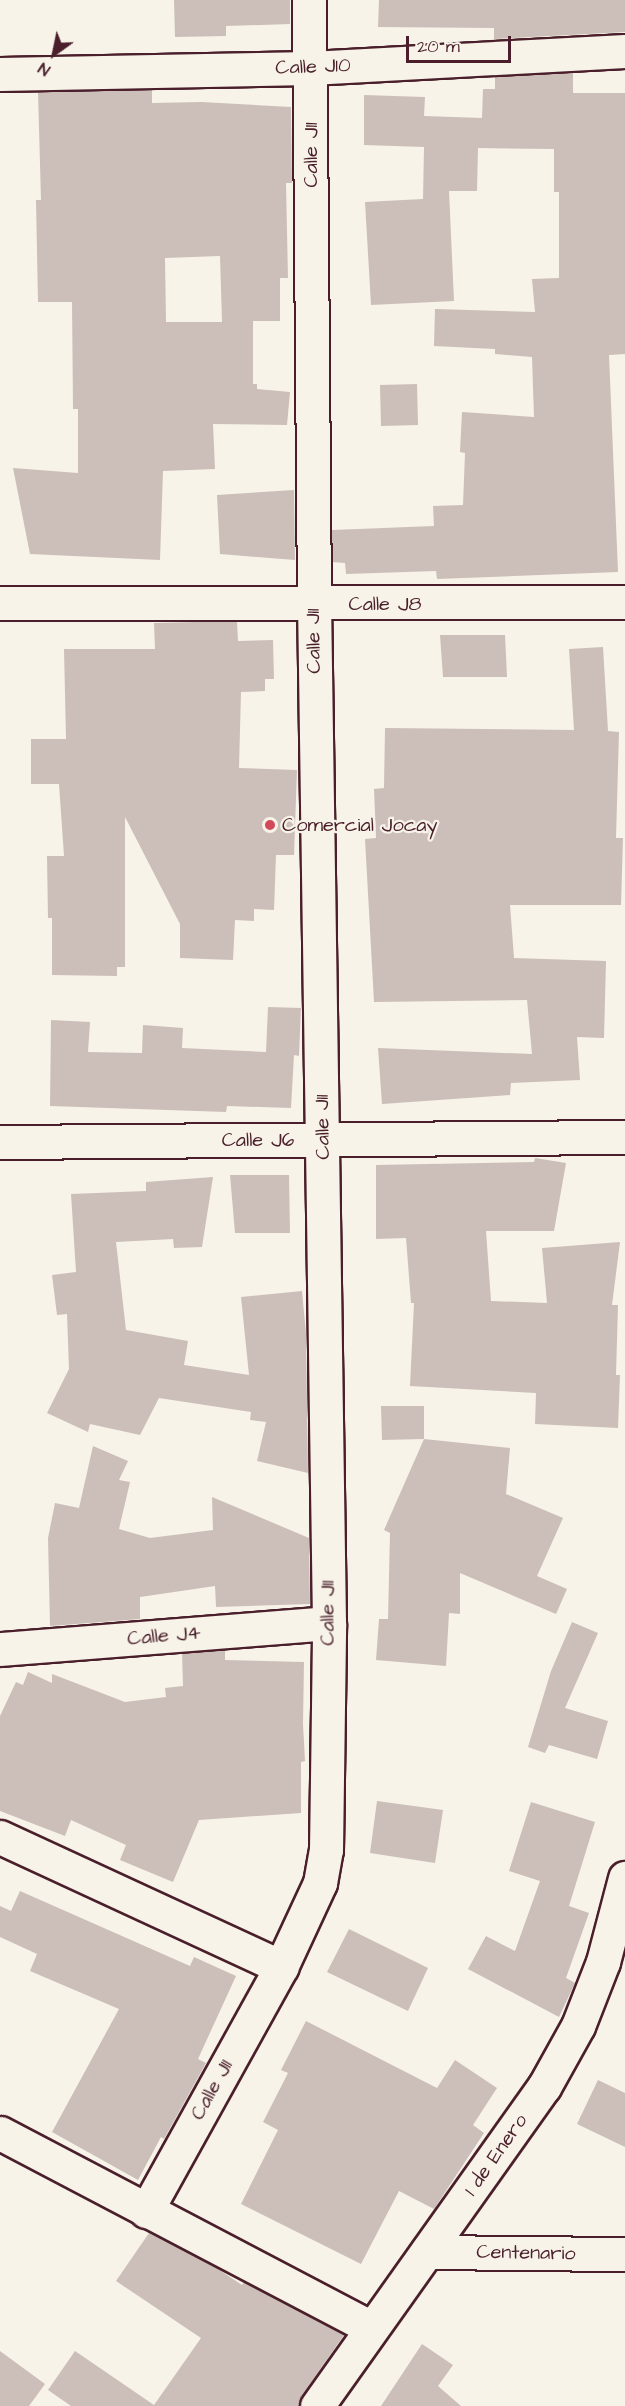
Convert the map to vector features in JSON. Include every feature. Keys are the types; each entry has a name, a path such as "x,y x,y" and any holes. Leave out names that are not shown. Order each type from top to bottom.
{"street":[{"name":"Calle J11","path":"146,2211 281,1967 320,1882 326,1850 329,1623 314,604 309,0"},
{"name":"Calle J10","path":"0,74 310,68 625,51"},
{"name":"Calle J8","path":"0,603 625,602"},
{"name":"Calle J6","path":"0,1142 625,1137"},
{"name":"Calle J4","path":"0,1649 329,1623"},
{"path":"0,1837 281,1967"},
{"name":"1 de Enero","path":"317,2406 544,2088 578,2026 603,1962 625,1878"},
{"path":"0,2133 371,2328"},
{"name":"Centenario","path":"427,2252 625,2254"}],"building":[{"path":"174,0 290,0 290,24 226,26 226,36 175,37"},
{"path":"379,0 625,0 625,32 494,39 494,28 378,27"},
{"path":"573,73 573,93 625,93 625,354 609,355 618,572 437,579 436,571 346,574 345,563 332,562 332,530 434,526 433,506 463,505 465,453 460,452 462,412 534,417 532,357 495,354 495,349 434,346 435,309 535,312 532,279 559,278 559,192 554,192 554,149 478,148 477,191 449,191 454,301 371,305 365,202 423,199 424,147 364,145 364,95 425,97 424,116 482,118 483,89 495,89 495,77"},
{"path":"152,90 152,103 202,102 291,107 292,183 286,183 288,278 280,278 280,321 253,321 253,384 257,384 257,389 290,392 287,425 213,424 215,469 163,471 160,560 30,554 13,468 78,473 78,409 73,409 72,302 38,302 36,200 41,200 38,92","holes":["220,256 222,322 166,322 165,258"]},
{"path":"417,384 418,425 381,426 380,385"},
{"path":"294,490 295,560 220,554 217,495"},
{"path":"237,621 238,641 273,640 274,679 265,679 265,691 241,692 239,768 297,770 294,855 276,855 274,910 254,909 254,921 235,920 233,960 180,958 180,924 125,817 125,967 117,967 117,976 52,975 52,918 48,918 47,856 64,856 59,784 31,784 31,739 66,739 64,649 155,649 154,623"},
{"path":"440,635 505,635 507,677 443,677"},
{"path":"603,647 608,731 619,732 616,838 623,838 621,905 510,905 514,958 606,961 604,1038 577,1037 580,1080 511,1083 510,1095 382,1104 378,1048 532,1054 527,1000 374,1002 365,839 376,838 374,789 384,788 385,728 574,730 569,649"},
{"path":"268,1007 301,1008 299,1056 294,1055 291,1108 227,1106 226,1112 50,1106 51,1020 90,1022 88,1052 142,1053 143,1025 183,1028 182,1048 266,1052"},
{"path":"535,1158 566,1163 554,1231 486,1231 491,1301 547,1303 542,1248 620,1242 612,1305 618,1305 616,1375 620,1375 618,1428 535,1424 536,1393 410,1386 414,1303 411,1303 406,1238 376,1239 376,1165 534,1162"},
{"path":"230,1175 289,1175 290,1233 235,1233"},
{"path":"213,1177 202,1247 174,1248 173,1239 116,1242 126,1330 188,1341 184,1365 249,1375 241,1297 302,1291 306,1334 308,1473 257,1461 266,1422 250,1420 251,1412 159,1398 140,1435 90,1424 88,1432 47,1413 69,1369 67,1314 57,1315 52,1275 76,1272 71,1194 146,1191 146,1182"},
{"path":"381,1406 424,1406 424,1439 382,1440"},
{"path":"424,1439 510,1448 506,1494 563,1518 537,1576 567,1589 556,1614 460,1573 460,1614 449,1613 446,1666 376,1660 379,1619 388,1619 390,1533 384,1530"},
{"path":"93,1446 128,1461 119,1480 130,1482 119,1529 150,1538 213,1530 212,1497 309,1538 310,1604 216,1607 215,1586 140,1597 140,1619 50,1626 48,1538 55,1503 79,1508"},
{"path":"572,1622 598,1633 565,1708 608,1721 597,1759 549,1745 545,1753 528,1747 551,1671"},
{"path":"225,1650 225,1660 304,1662 305,1761 301,1762 301,1813 199,1820 173,1882 120,1860 126,1845 71,1820 65,1836 0,1811 0,1716 16,1682 23,1685 28,1672 52,1683 52,1674 125,1702 166,1697 165,1688 183,1686 182,1653"},
{"path":"377,1801 443,1810 435,1863 370,1853"},
{"path":"531,1802 595,1822 569,1906 589,1913 566,1978 575,1983 559,2017 468,1969 486,1936 515,1951 540,1881 509,1871"},
{"path":"20,1891 190,1966 194,1957 236,1976 198,2059 206,2063 164,2139 161,2137 138,2180 52,2132 119,2009 30,1971 37,1954 0,1937 0,1906 11,1911"},
{"path":"349,1929 428,1968 408,2011 327,1972"},
{"path":"306,2021 437,2088 455,2060 497,2088 473,2125 484,2133 434,2209 399,2191 361,2264 241,2204 278,2130 263,2122 288,2073 281,2070"},
{"path":"598,2080 625,2093 625,2147 577,2124"},
{"path":"149,2233 218,2269 242,2285 244,2282 344,2335 302,2395 299,2406 71,2406 48,2390 75,2351 154,2405 201,2338 116,2281"},
{"path":"422,2344 453,2365 438,2386 461,2406 381,2406"},
{"path":"0,2351 45,2384 29,2406 0,2406"}],"place":[{"name":"Comercial Jocay","path":"270,825"}]}
